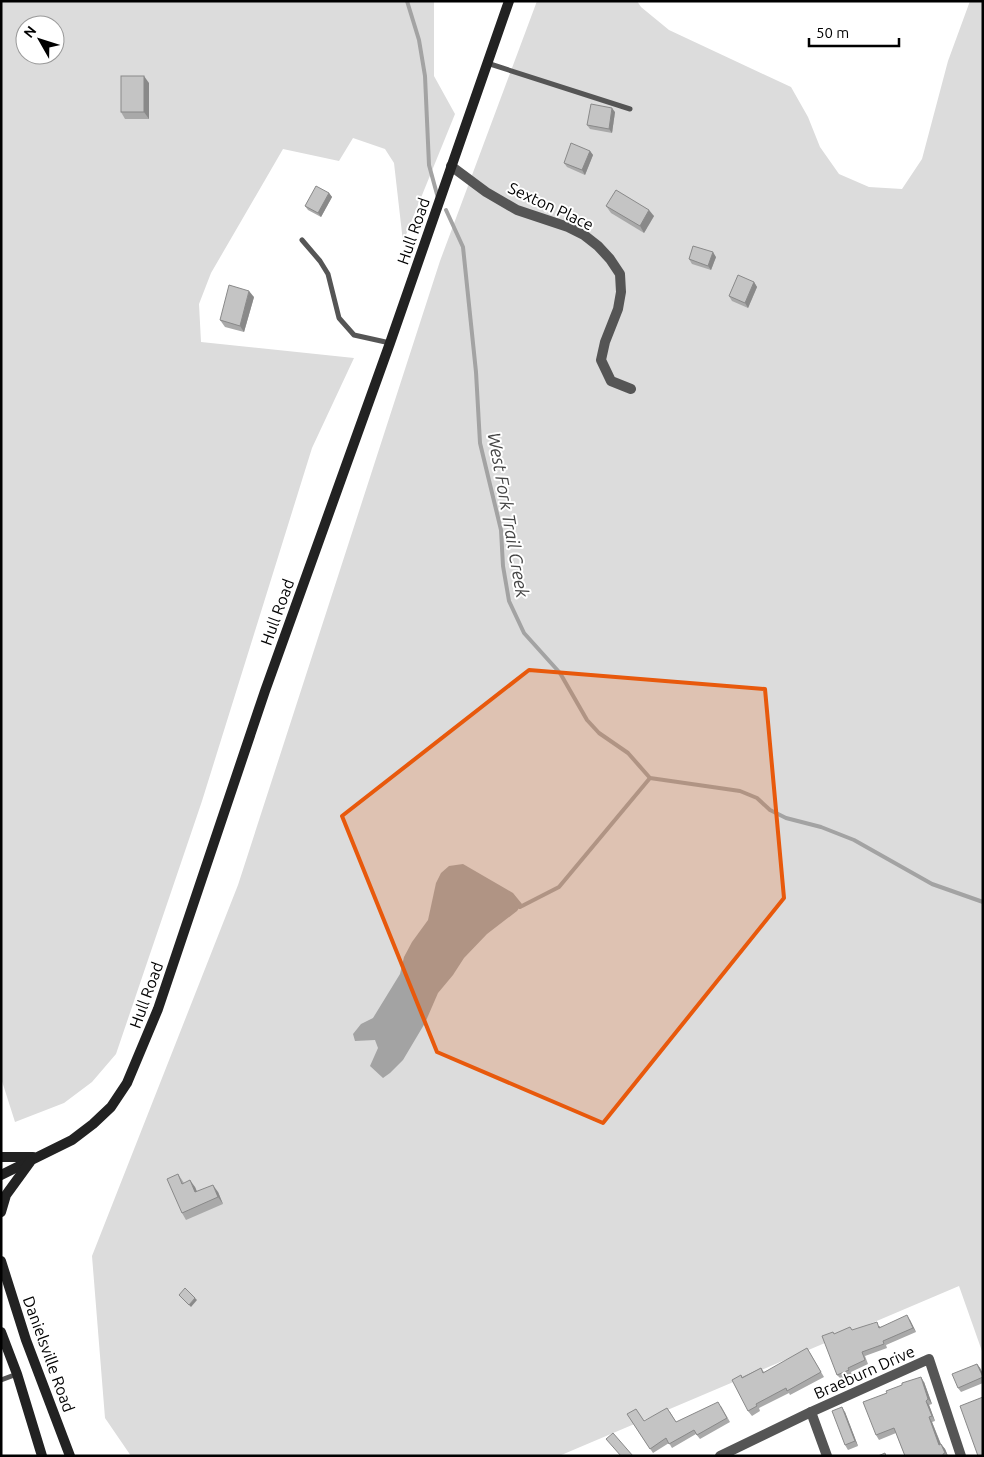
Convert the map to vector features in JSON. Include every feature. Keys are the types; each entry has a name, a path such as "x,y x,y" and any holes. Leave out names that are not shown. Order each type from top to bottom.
{"main road":[{"name":"Hull Road","path":"1,1175 72,1140 94,1124 111,1107 127,1083 158,1009 265,691 390,343 509,1"},
{"path":"1,1157 33,1159"},
{"path":"1,1212 6,1195 33,1159"},
{"name":"Danielsville Road","path":"1,1261 26,1340 70,1456"},
{"path":"1,1332 17,1374 40,1454"}],"street":[{"name":"Sexton Place","path":"451,166 486,192 517,210 568,227 584,235 610,259 620,274 621,292 618,309 605,342 601,360 611,381 630,389"},
{"name":"Braeburn Drive","path":"720,1456 929,1359 961,1456"},
{"path":"812,1412 827,1456"}],"lane":[{"path":"487,63 630,109"},
{"path":"302,240 320,261 328,274 339,318 354,335 390,343"},
{"path":"1,1380 17,1374"}],"highlighted area":[{"path":"529,670 765,689 784,898 603,1123 437,1052 342,816"}],"shaded area":[{"path":"1,1 434,1 434,76 455,114 403,242 394,163 385,149 353,138 339,161 283,149 211,273 199,304 201,342 354,358 312,448 202,801 116,1054 92,1082 64,1103 15,1122 1,1078"},
{"path":"537,1 637,1 641,7 669,30 791,87 808,117 820,147 839,174 869,187 902,189 922,159 948,61 970,1 983,1 983,1354 959,1286 559,1456 131,1456 105,1418 92,1256 238,885 440,261"},
{"path":"463,864 513,893 522,904 517,911 487,934 464,958 438,993 425,1023 403,1060 383,1078 370,1066 378,1048 375,1040 355,1041 353,1034 361,1024 373,1018 400,974 404,957 428,920 436,883 441,873 449,866"}],"building":[{"path":"121,76 144,76 144,112 121,112"},
{"path":"591,104 612,108 609,129 587,125"},
{"path":"571,143 590,151 582,170 564,163"},
{"path":"316,186 329,193 318,213 305,206"},
{"path":"616,190 649,210 640,226 606,206"},
{"path":"693,246 713,252 708,266 689,259"},
{"path":"738,275 754,282 745,303 729,296"},
{"path":"229,285 249,291 240,326 220,320"},
{"path":"178,1174 182,1184 190,1180 195,1192 213,1185 218,1197 182,1213 167,1179"},
{"path":"185,1288 195,1298 189,1305 179,1295"},
{"path":"907,1315 913,1328 883,1341 884,1344 862,1352 865,1360 837,1375 822,1336 833,1332 834,1334 850,1327 852,1330 877,1322 879,1328"},
{"path":"807,1348 821,1372 787,1391 786,1388 756,1404 757,1406 748,1411 732,1380 741,1375 742,1378 761,1368 763,1373"},
{"path":"977,1364 983,1377 958,1388 952,1374"},
{"path":"921,1377 928,1399 926,1401 932,1416 929,1417 939,1445 941,1444 945,1453 943,1456 905,1456 894,1428 876,1435 863,1402 887,1393 886,1391 902,1385 902,1383"},
{"path":"983,1397 983,1456 978,1456 960,1406"},
{"path":"718,1402 727,1418 697,1435 694,1430 669,1444 666,1438 650,1449 627,1414 636,1409 644,1421 667,1408 676,1422"},
{"path":"842,1407 855,1441 845,1445 832,1411"},
{"path":"613,1433 633,1456 621,1456 606,1439"}],"waterway":[{"name":"West Fork Trail Creek","path":"407,1 419,40 425,76 429,165 438,198"},
{"name":"West Fork Trail Creek","path":"446,210 463,247 476,372 480,443 501,530 503,566 509,601 524,633 560,673 587,720 599,733 628,753 650,778 740,791 757,798 770,810 786,818 821,827 854,840 932,884 983,902"},
{"path":"520,907 559,887 650,778"}]}
